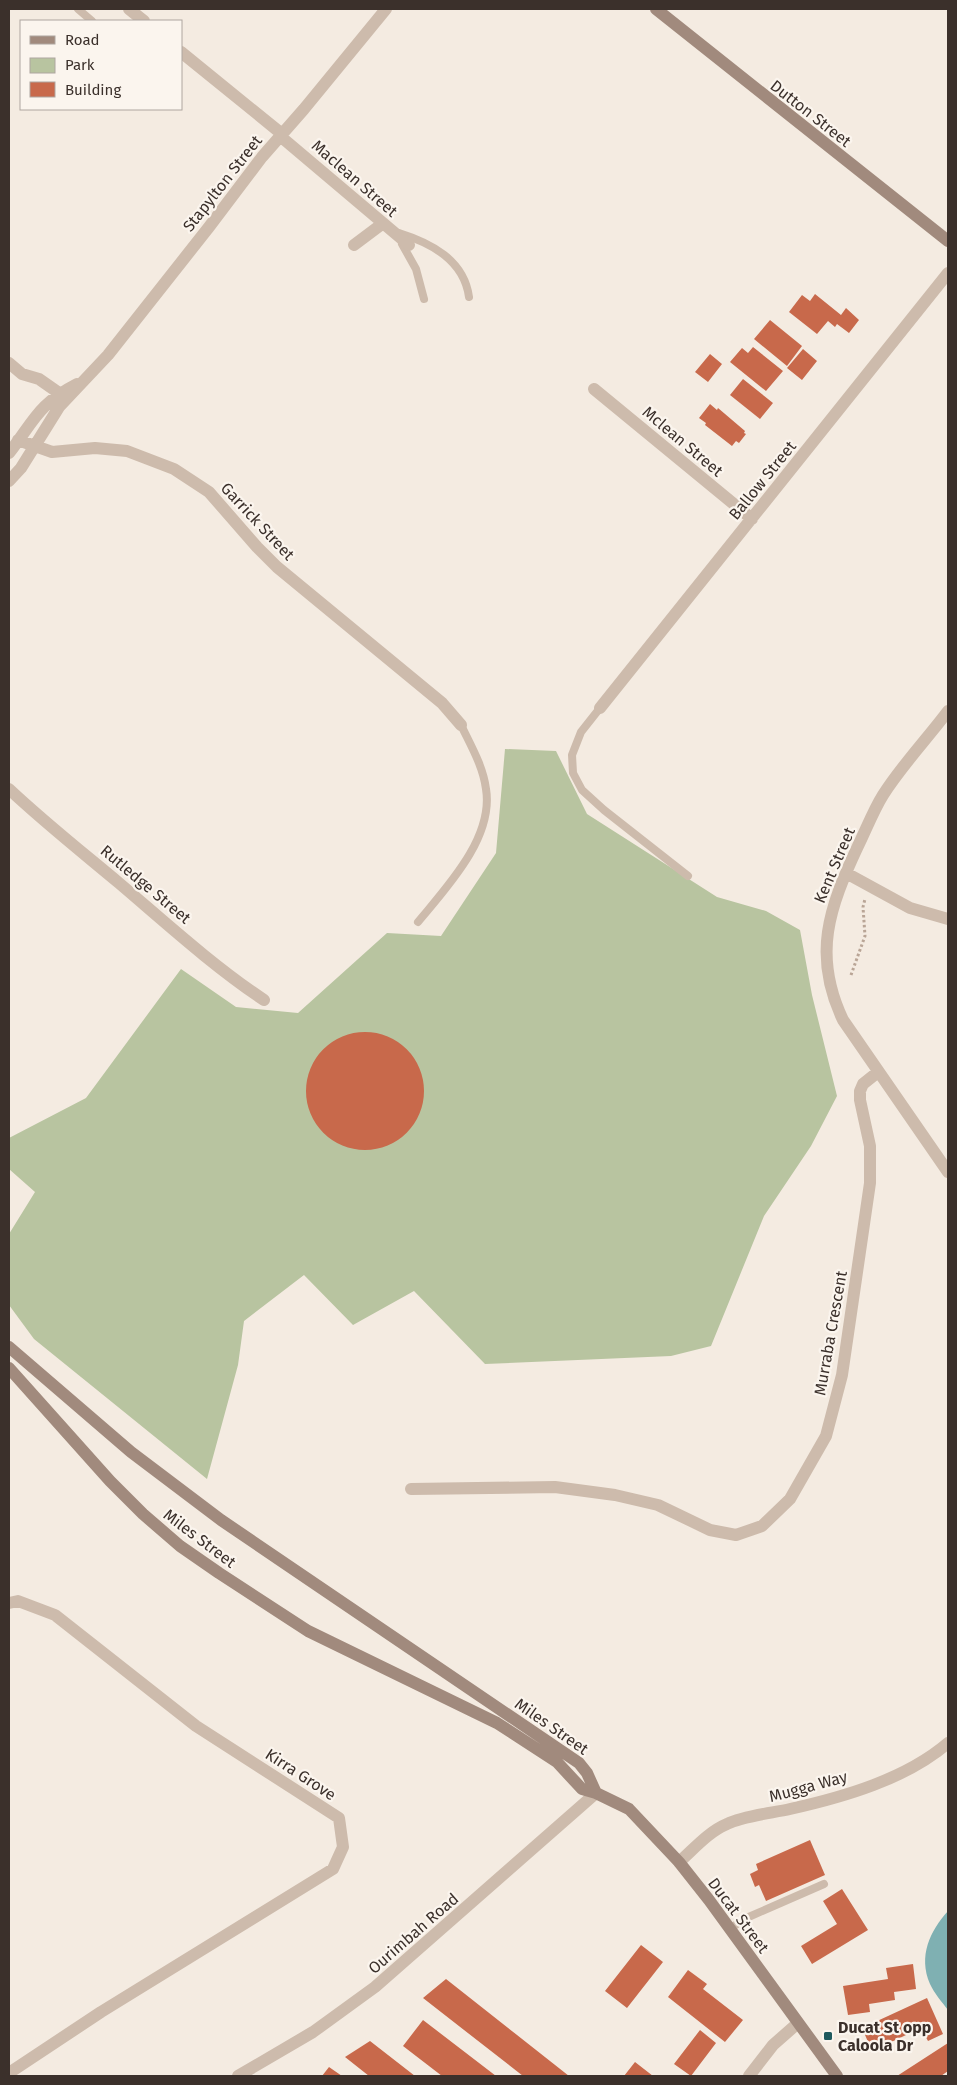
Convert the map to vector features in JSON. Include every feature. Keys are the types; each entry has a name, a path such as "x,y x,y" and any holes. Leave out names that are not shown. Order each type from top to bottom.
{"street":[{"path":"129,9 143,20"},
{"name":"Stapylton Street","path":"9,481 21,468 50,420 118,341 262,157 386,9"},
{"name":"Dutton Street","path":"656,9 948,241"},
{"name":"Maclean Street","path":"182,53 310,159 409,245"},
{"path":"354,244 390,230"},
{"name":"Ballow Street","path":"600,708 948,273"},
{"path":"9,363 22,374 39,379 59,393 50,420"},
{"name":"Stapylton Street","path":"9,453 40,410 59,393 85,379"},
{"name":"Mclean Street","path":"594,389 752,518"},
{"name":"Garrick Street","path":"18,440 47,451 60,453 95,448 127,451 161,463 189,477 215,498 257,547 277,567 442,703 461,725"},
{"name":"Kent Street","path":"948,711 883,796 846,873 830,917 827,934 827,971 834,998 843,1020 948,1172"},
{"name":"Rutledge Street","path":"9,789 29,809 245,987 264,1000"},
{"path":"846,873 910,908 947,916"},
{"name":"Murraba Crescent","path":"411,1489 555,1487 615,1494 658,1505 710,1530 736,1535 762,1526 790,1499 826,1436 842,1375 870,1183 870,1146 860,1100 860,1091 863,1084 878,1072"},
{"name":"Miles Street","path":"9,1347 130,1452 221,1520 579,1764 587,1773 596,1793"},
{"name":"Miles Street","path":"9,1368 116,1488 180,1546 267,1606 308,1631 458,1703 512,1732 558,1762 579,1788 596,1793"},
{"name":"Kirra Grove","path":"9,1603 18,1601 55,1616 196,1726 339,1818 343,1847 333,1868 101,2012 9,2073"},
{"name":"Mugga Way","path":"679,1862 708,1835 729,1823 805,1806 895,1777 919,1764 948,1743"},
{"name":"Ducat Street","path":"596,1793 629,1809 679,1862 837,2076"},
{"name":"Ourimbah Road","path":"238,2076 313,2032 375,1987 596,1793"},
{"path":"749,2076 773,2045 798,2023"}],"lane":[{"path":"78,9 91,20"},
{"path":"390,230 426,242 449,258 462,276 468,297"},
{"path":"390,230 416,269 424,299"},
{"path":"600,708 581,732 574,745 572,755 573,773 582,790 688,876"},
{"path":"418,922 448,885 468,856 485,816 487,803 486,787 479,762 461,725"},
{"path":"730,1929 744,1919 824,1884"}],"path":[{"path":"851,976 865,936 862,907 865,899"}],"green space":[{"path":"505,749 556,751 587,814 717,897 766,911 800,930 812,995 837,1096 811,1146 764,1216 711,1346 671,1356 485,1364 414,1291 353,1325 304,1275 244,1321 238,1365 207,1479 34,1339 9,1305 9,1234 35,1192 9,1169 9,1138 86,1098 181,969 236,1007 298,1013 387,933 441,936 496,853"}],"water":[{"path":"948,1911 948,2010 930,1984 925,1964 931,1936"}],"building":[{"path":"815,294 841,315 846,308 859,320 849,333 837,324 835,327 828,321 817,334 789,312 802,295 810,301"},
{"path":"770,320 802,346 787,366 754,339"},
{"path":"753,347 783,371 766,391 730,362 742,348 748,353"},
{"path":"803,349 817,361 802,380 787,368"},
{"path":"710,354 722,364 708,382 695,372"},
{"path":"743,379 773,403 760,419 730,395"},
{"path":"710,404 717,410 718,408 745,431 744,433 746,434 739,443 736,441 732,446 699,418"},
{"path":"365,1032 377,1033 388,1037 407,1049 419,1068 423,1079 423,1103 419,1114 407,1133 388,1145 377,1149 365,1150 353,1149 342,1145 323,1133 311,1114 307,1103 306,1091 307,1079 311,1068 323,1049 342,1037 353,1033"},
{"path":"810,1840 825,1875 766,1901 759,1885 755,1887 750,1874 758,1870 756,1864"},
{"path":"842,1889 868,1930 812,1964 801,1946 837,1924 823,1901"},
{"path":"641,1945 663,1962 627,2008 605,1991"},
{"path":"913,1964 916,1989 894,1992 895,2000 869,2004 870,2012 848,2015 843,1986 888,1979 886,1968"},
{"path":"688,1970 707,1984 703,1989 743,2020 725,2042 668,1997"},
{"path":"446,1979 569,2076 523,2076 423,1998"},
{"path":"927,1998 943,2034 928,2041 921,2028 872,2051 862,2028"},
{"path":"423,2020 496,2076 442,2076 403,2046"},
{"path":"700,2030 716,2043 691,2076 674,2064"},
{"path":"370,2041 415,2076 369,2076 345,2057"},
{"path":"948,2043 948,2071 941,2076 897,2076"},
{"path":"635,2062 653,2076 624,2076"},
{"path":"329,2067 342,2076 322,2076"}],"place":[{"name":"Ducat St opp Caloola Dr","path":"828,2036"}]}
